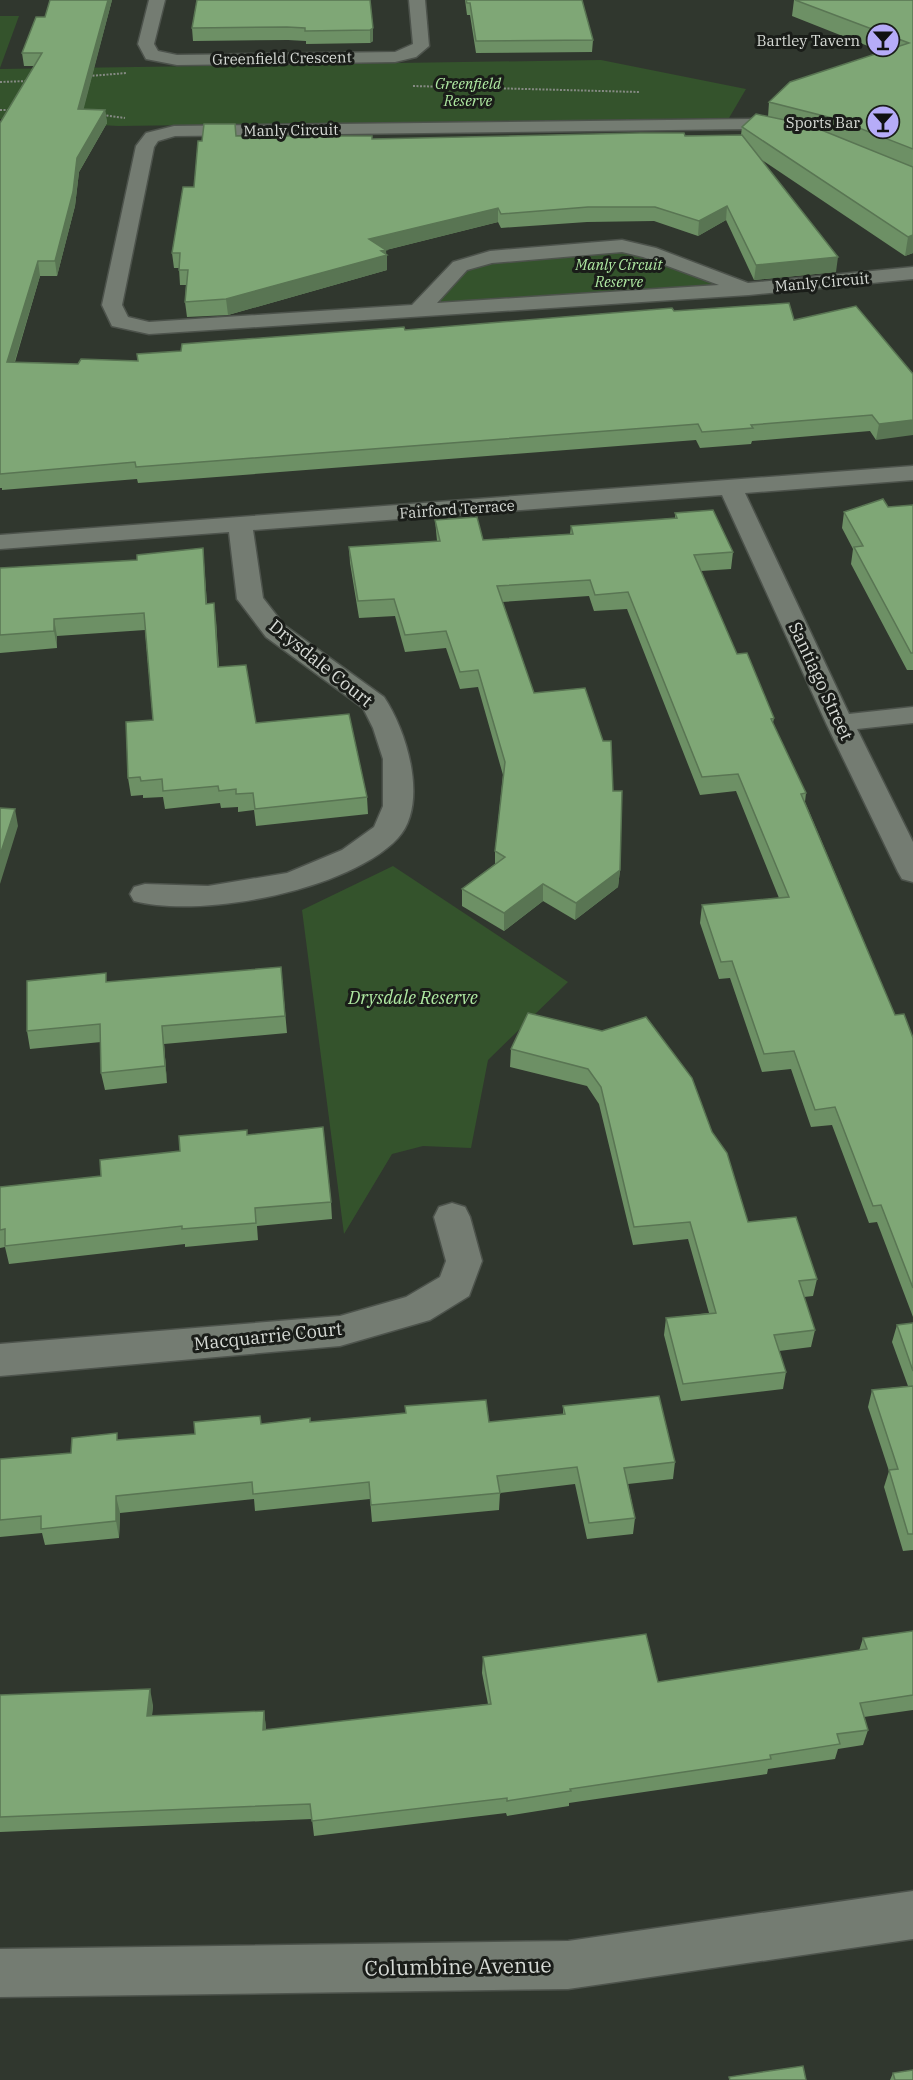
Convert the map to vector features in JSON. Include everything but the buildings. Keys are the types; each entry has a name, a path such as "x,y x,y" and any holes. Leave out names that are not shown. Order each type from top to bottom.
{"street":[{"name":"Greenfield Crescent","path":"157,0 146,44 152,55 177,60 395,57 410,53 421,46 417,0"},
{"name":"Manly Circuit","path":"804,132 779,126 750,124 174,131 152,137 145,146 112,305 119,322 148,328 905,280"},
{"name":"Manly Circuit","path":"418,311 460,266 490,257 622,246 649,252 749,289"},
{"name":"Fairford Terrace","path":"0,542 731,489 913,473"},
{"name":"Santiago Street","path":"731,489 840,723 913,872"},
{"name":"Drysdale Court","path":"145,894 208,896 293,882 353,856 387,832 398,806 397,759 387,728 374,703 274,631 250,599 240,524"},
{"path":"840,723 913,715"},
{"name":"Macquarrie Court","path":"0,1360 340,1331 417,1309 456,1286 464,1261 453,1217"},
{"name":"Columbine Avenue","path":"0,1973 567,1965 913,1915"}],"path":[{"path":"0,110 11,110"},
{"path":"99,115 131,118"}],"green space":[{"path":"0,16 19,16 0,68"},
{"name":"Greenfield Reserve","path":"601,60 746,89 729,118 118,126 0,119 0,69"},
{"name":"Manly Circuit Reserve","path":"622,246 749,289 418,311 460,266"},
{"name":"Drysdale Reserve","path":"393,866 568,982 488,1060 471,1148 423,1146 392,1154 344,1234 302,910"}],"place":[{"name":"Bartley Tavern","path":"883,40"},
{"name":"Sports Bar","path":"883,122"}]}
